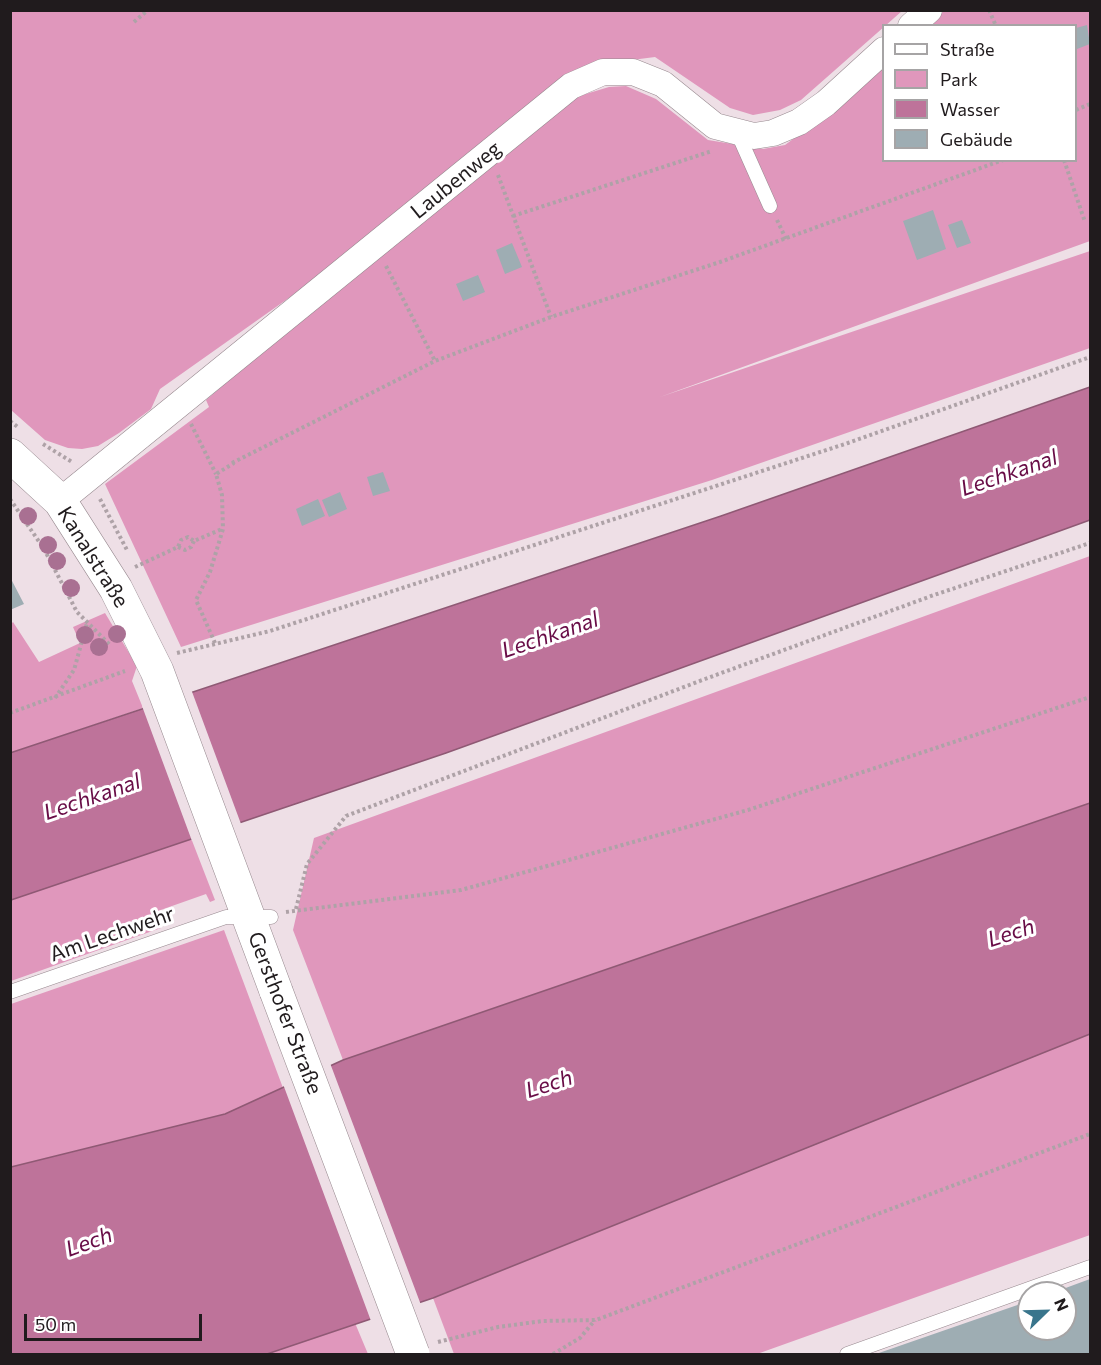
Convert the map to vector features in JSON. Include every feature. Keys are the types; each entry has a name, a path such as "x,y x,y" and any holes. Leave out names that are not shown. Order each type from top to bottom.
{"main road":[{"name":"Kanalstraße","path":"23,443 116,589 153,665"},
{"name":"Gersthofer Straße","path":"153,665 276,991 423,1349"}],"street":[{"path":"913,24 929,10"},
{"name":"Laubenweg","path":"60,501 180,406 571,86 603,72 633,72 663,84 715,126 738,134 754,136 773,133 800,122 826,103 882,52"}],"lane":[{"path":"738,134 771,206"},
{"name":"Am Lechwehr","path":"10,992 248,916"},
{"path":"847,1354 1090,1267"}],"path":[{"path":"134,22 148,10"},
{"path":"989,10 995,24"},
{"path":"513,216 708,153 738,134"},
{"path":"216,474 233,463 435,361 551,318 720,262 997,162"},
{"path":"1065,162 1085,222"},
{"path":"496,169 551,318"},
{"path":"374,247 435,361"},
{"path":"10,713 215,643 270,631 848,443 1090,357"},
{"path":"180,406 216,474 222,495 223,529 210,572 196,600 215,643"},
{"path":"10,421 23,443 68,458 88,479"},
{"path":"10,499 44,549 77,612 113,647"},
{"path":"135,567 178,547 181,540 188,537 194,541 223,529"},
{"path":"296,909 307,864 346,816 901,607 1090,543"},
{"path":"55,698 74,670 87,623"},
{"path":"248,916 461,890 748,810 1090,697"},
{"path":"423,1349 498,1327 543,1321 596,1320 1090,1134"},
{"path":"553,1354 580,1338 596,1320"}],"green space":[{"path":"10,11 902,11 887,24 882,24 882,29 801,100 780,110 753,115 730,108 655,57 624,61 160,389 151,409 98,446 82,449 68,448 45,440 11,410"},
{"path":"944,11 1090,11 1090,241 660,397 1090,251 1090,348 712,480 181,647 105,484 209,407 206,400 370,259 579,96 609,87 626,86 656,99 708,140 763,149 785,145 827,114 882,65 882,162 1077,162 1077,24 928,24"},
{"path":"1090,556 1090,803 343,1060 293,930 314,838"},
{"path":"105,613 137,666 132,681 143,708 11,753 11,624 13,622 39,662 80,643 73,627"},
{"path":"191,838 215,900 210,902 206,894 155,912 161,928 11,981 10,900"},
{"path":"224,930 283,1088 225,1114 11,1167 11,1004"},
{"path":"1090,1034 1090,1235 757,1354 454,1354 433,1298"},
{"path":"355,1323 368,1354 267,1354"}],"water":[{"name":"Lechkanal","path":"1090,387 1090,520 446,753 11,900 10,753 721,516"},
{"name":"Lech","path":"1090,803 1090,1034 433,1298 267,1354 11,1354 11,1167 225,1114 343,1060"}],"pier":[{"path":"191,689 241,824 192,841 142,706"},
{"path":"330,1063 421,1305 371,1321 283,1084"}],"building":[{"path":"1087,25 1090,44 1077,49 1077,28"},
{"path":"933,210 946,249 917,260 903,221"},
{"path":"962,220 971,243 957,248 948,225"},
{"path":"512,243 522,267 505,274 496,250"},
{"path":"478,275 485,292 463,301 456,284"},
{"path":"383,472 390,491 373,496 367,477"},
{"path":"340,492 347,509 329,517 322,500"},
{"path":"318,499 325,516 302,526 296,509"},
{"path":"10,577 24,604 10,610"},
{"path":"1090,1279 1090,1354 876,1354 1017,1305 1017,1341 1077,1341 1077,1284"}]}
